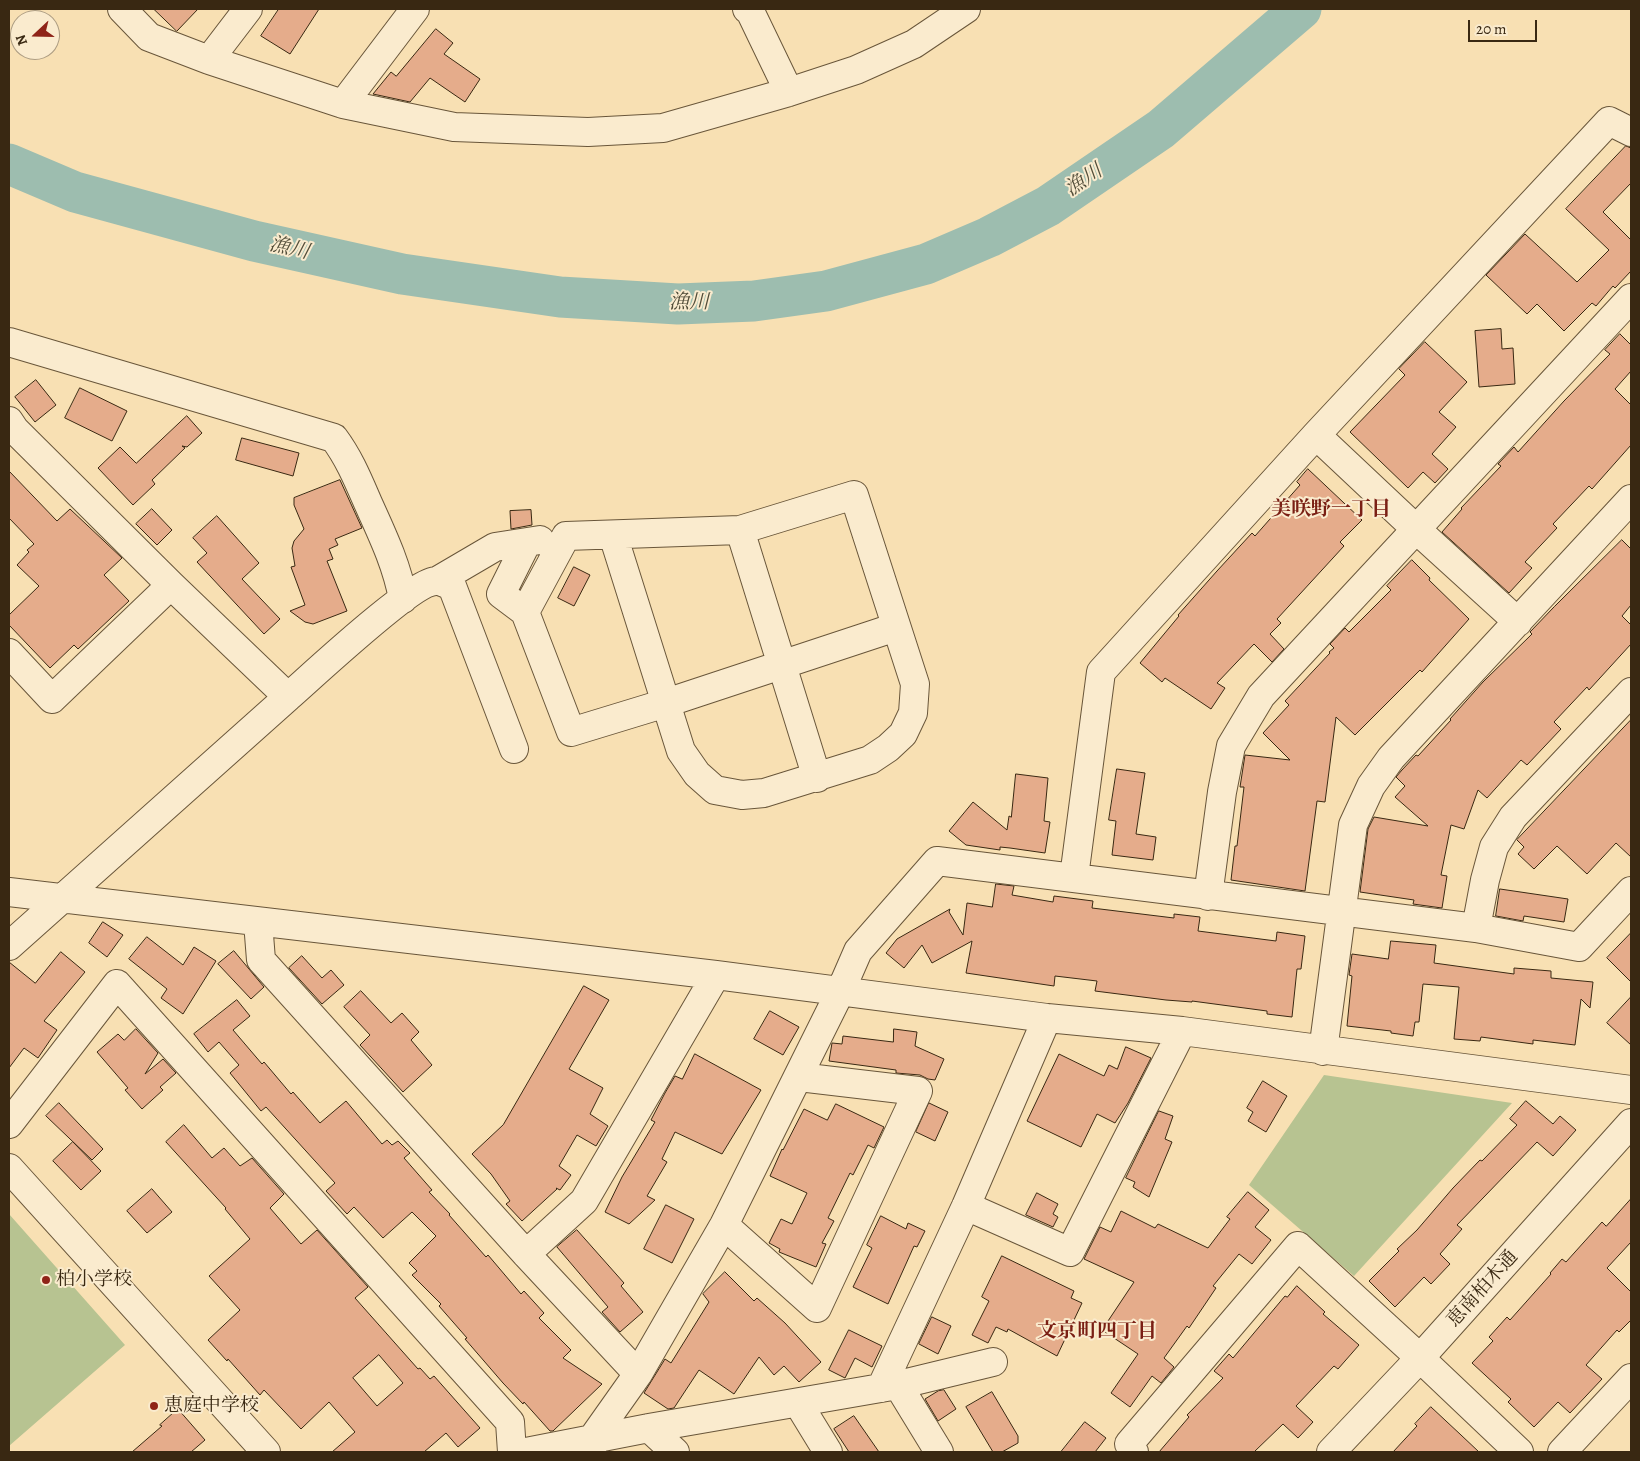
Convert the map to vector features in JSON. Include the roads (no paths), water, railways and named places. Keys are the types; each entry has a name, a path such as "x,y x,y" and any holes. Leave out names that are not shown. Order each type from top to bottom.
{"street":[{"path":"122,9 150,37 208,60 343,104 454,127 588,132 664,128 789,92 856,70 914,44 966,9"},
{"path":"208,60 248,9"},
{"path":"343,104 415,9"},
{"path":"747,9 750,11 789,92"},
{"path":"1074,877 1102,672 1316,435 1609,121 1631,132"},
{"path":"1208,896 1222,792 1231,746 1261,696 1631,298"},
{"path":"9,342 334,438 347,455 382,535 399,580 399,601"},
{"path":"11,429 288,697"},
{"path":"1316,435 1518,622"},
{"path":"9,946 288,697 399,601 423,585 437,581 495,547 566,536 740,530 854,496 915,684 913,713 903,734 888,748 870,760 818,778 764,793 742,795 715,790 698,774 681,751 613,535"},
{"path":"1323,1051 1353,825 1371,786 1391,758 1631,500"},
{"path":"740,530 818,778"},
{"path":"525,612 566,536"},
{"path":"527,542 501,594 525,612 571,732 666,703 896,627"},
{"path":"437,581 452,586 514,749"},
{"path":"9,653 52,699 171,585"},
{"path":"1476,928 1485,880 1494,847 1513,817 1631,692"},
{"path":"592,1446 638,1374 724,1225 799,1077 858,951 936,861 1476,928 1579,947 1631,891"},
{"path":"9,892 841,990 1047,1018 1182,1032 1631,1090"},
{"path":"258,922 261,960 526,1254 638,1374"},
{"path":"526,1254 584,1201 716,975"},
{"path":"9,1124 116,984 510,1422 512,1452"},
{"path":"890,1386 1047,1018"},
{"path":"966,1206 1070,1252 1182,1032"},
{"path":"724,1225 817,1308 918,1091 799,1077"},
{"name":"恵南柏木通","path":"1331,1452 1420,1358 1631,1123"},
{"path":"9,1168 256,1449"},
{"path":"1134,1452 1129,1444 1298,1246 1519,1452"},
{"path":"526,1452 592,1446 649,1428 890,1386 993,1362"},
{"path":"1562,1452 1631,1378"},
{"path":"890,1386 939,1452"},
{"path":"798,1403 828,1452"},
{"path":"649,1428 675,1452"}],"waterway":[{"name":"漁川","path":"9,164 75,192 254,241 402,274 560,297 678,304 754,301 826,291 926,264 989,237 1048,206 1161,129 1301,9"}],"place":[{"name":"柏小学校","path":"46,1280"},
{"name":"恵庭中学校","path":"154,1406"}],"district":[{"name":"美咲野一丁目","path":"1331,510"},
{"name":"文京町四丁目","path":"1097,1332"}]}
